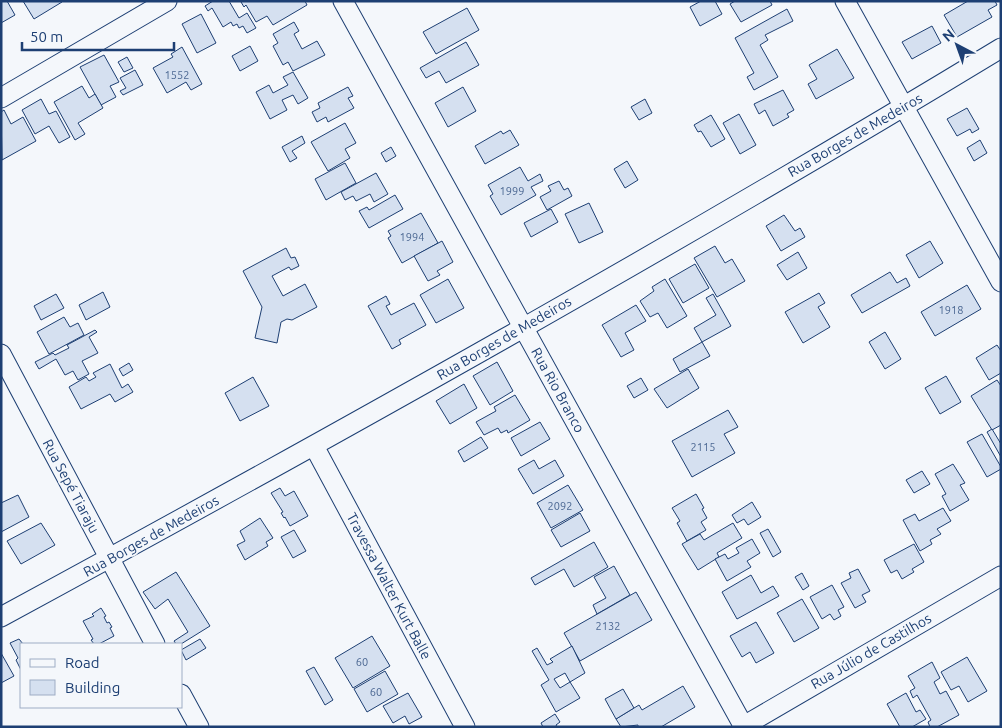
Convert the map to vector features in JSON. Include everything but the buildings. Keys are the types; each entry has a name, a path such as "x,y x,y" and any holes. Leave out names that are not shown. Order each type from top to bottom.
{"street":[{"path":"1,98 168,1"},
{"name":"Rua Rio Branco","path":"343,1 743,726"},
{"path":"845,1 1001,282"},
{"name":"Rua Borges de Medeiros","path":"1,617 314,446 524,328 904,107 1001,48"},
{"name":"Rua Sepé Tiaraju","path":"1,354 154,643"},
{"name":"Travessa Walter Kurt Balle","path":"314,446 465,727"},
{"name":"Rua Júlio de Castilhos","path":"743,726 1001,576"},
{"path":"182,696 199,727"}]}
